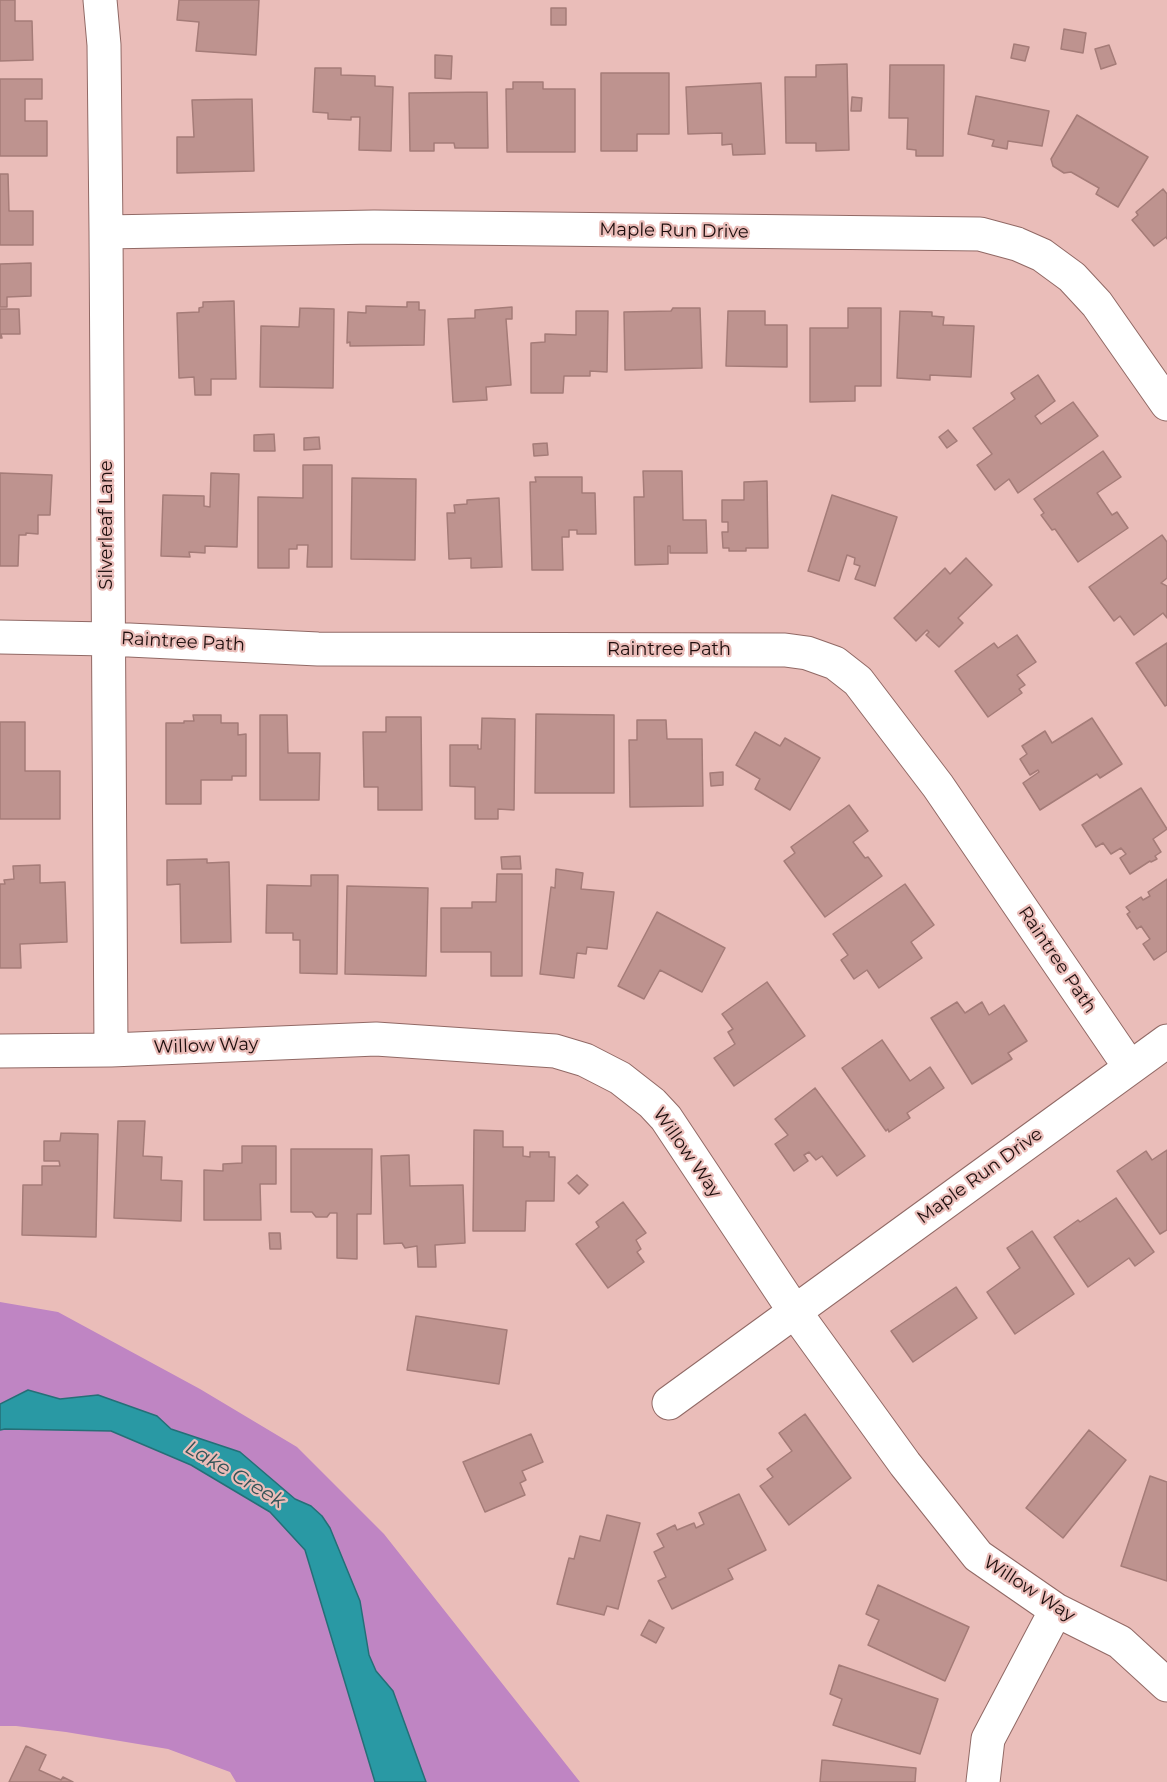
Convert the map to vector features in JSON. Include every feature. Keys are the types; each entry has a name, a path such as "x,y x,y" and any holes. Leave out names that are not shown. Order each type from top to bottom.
{"street":[{"name":"Silverleaf Lane","path":"100,0 104,45 106,232 111,1050"},
{"name":"Maple Run Drive","path":"106,232 374,227 980,234 1034,251 1072,277 1097,304 1167,404"},
{"name":"Raintree Path","path":"0,637 108,639 318,649 785,650 807,653 835,663 858,681 938,786 1129,1066"},
{"name":"Willow Way","path":"0,1051 111,1050 376,1039 555,1051 585,1060 621,1078 652,1103 666,1118 795,1312 905,1464 978,1556 1056,1610 1120,1642 1167,1685"},
{"name":"Maple Run Drive","path":"669,1403 1129,1066 1167,1041"},
{"path":"983,1782 988,1739 1056,1610"}],"shaded area":[{"path":"0,1302 58,1312 200,1389 297,1447 384,1534 580,1782 236,1782 230,1772 168,1749 66,1732 0,1726"}],"water":[{"name":"Lake Creek","path":"28,1390 60,1399 98,1395 157,1416 171,1429 240,1452 295,1499 311,1506 322,1516 330,1528 360,1601 369,1655 376,1671 393,1691 426,1782 375,1782 305,1550 270,1512 191,1465 111,1431 0,1430 0,1404"}],"building":[{"path":"0,0 15,0 15,21 32,21 33,60 0,61"},
{"path":"179,0 259,0 256,55 196,51 199,22 177,20"},
{"path":"551,8 566,8 566,25 551,25"},
{"path":"1064,29 1086,33 1083,53 1061,49"},
{"path":"1014,44 1029,47 1025,61 1011,58"},
{"path":"1109,45 1116,64 1101,69 1095,49"},
{"path":"435,55 452,56 451,79 435,78"},
{"path":"847,64 849,150 816,151 816,143 786,143 785,77 816,77 816,65"},
{"path":"890,65 944,65 943,156 916,156 916,150 907,149 908,118 889,118"},
{"path":"315,68 341,68 341,75 375,76 375,86 393,87 391,151 359,150 360,117 351,117 351,120 328,119 328,113 313,112"},
{"path":"601,73 669,73 669,134 637,134 637,151 601,151"},
{"path":"0,79 42,79 42,99 25,99 25,121 47,121 47,156 0,156"},
{"path":"513,82 543,82 543,89 575,89 575,152 507,152 506,89 513,89"},
{"path":"761,83 765,154 733,155 732,144 722,145 722,133 688,134 686,87"},
{"path":"487,92 488,148 455,148 454,143 434,143 434,151 410,151 409,93"},
{"path":"976,96 1049,111 1042,146 1008,141 1007,149 992,146 994,140 968,134"},
{"path":"852,97 862,98 861,111 851,111"},
{"path":"252,99 254,171 177,173 177,137 194,137 192,100"},
{"path":"1077,115 1148,157 1118,207 1096,194 1099,188 1071,172 1064,173 1053,166 1051,159"},
{"path":"0,174 8,174 9,211 33,211 33,245 0,245"},
{"path":"1163,189 1167,194 1167,239 1166,237 1154,246 1132,220 1138,215 1136,212"},
{"path":"31,263 31,296 7,297 7,307 0,307 0,264"},
{"path":"234,301 236,379 211,379 211,395 195,395 194,377 179,378 177,313 199,312 199,308 203,307 203,302"},
{"path":"407,302 419,302 419,310 425,310 424,345 350,346 350,342 347,343 348,312 366,313 366,306 407,307"},
{"path":"512,307 512,319 506,319 511,385 486,387 487,400 453,402 448,319 475,318 475,310"},
{"path":"300,308 334,309 333,388 260,387 261,326 299,327"},
{"path":"673,308 700,308 702,368 625,370 624,312 671,311"},
{"path":"848,308 881,308 881,386 855,386 855,401 810,402 810,328 848,328"},
{"path":"0,309 19,309 20,334 1,334 2,338 0,338"},
{"path":"576,311 608,311 607,372 590,371 590,376 564,376 563,393 531,393 531,343 545,342 545,334 576,335"},
{"path":"728,311 765,311 765,325 787,325 787,367 726,366"},
{"path":"900,311 932,312 932,316 944,317 943,325 974,326 971,377 930,375 930,380 897,378"},
{"path":"1038,375 1055,401 1035,416 1041,424 1073,402 1098,436 1018,493 1009,479 995,490 977,465 992,454 973,428 1015,399 1011,393"},
{"path":"948,430 957,441 947,448 939,437"},
{"path":"274,434 275,451 254,451 254,435"},
{"path":"319,437 320,449 304,450 304,438"},
{"path":"547,443 548,455 534,456 533,444"},
{"path":"1103,451 1121,477 1097,493 1112,515 1117,512 1128,528 1078,562 1055,529 1052,530 1041,515 1044,513 1034,499"},
{"path":"303,465 332,465 332,567 307,567 308,545 297,545 297,549 289,549 289,568 258,568 258,497 303,498"},
{"path":"643,471 682,471 683,520 706,520 707,553 670,553 670,546 668,546 668,564 635,565 634,497 644,497"},
{"path":"0,473 52,475 50,515 38,515 38,534 19,535 18,566 0,566"},
{"path":"211,473 239,474 237,547 205,546 205,553 189,552 190,557 161,556 163,495 204,496 204,506 210,507"},
{"path":"535,477 582,477 582,493 595,493 596,534 577,534 577,530 569,530 569,537 562,537 563,570 532,570 530,482 536,482"},
{"path":"352,478 416,479 415,560 351,559"},
{"path":"767,481 768,548 729,551 729,548 723,548 722,532 728,532 728,522 722,522 722,500 744,500 744,482"},
{"path":"832,495 897,517 875,586 855,579 860,566 854,564 855,558 847,555 839,581 808,571"},
{"path":"499,498 502,567 471,568 471,558 449,559 447,513 455,513 454,505 467,504 467,500"},
{"path":"1162,535 1167,542 1167,578 1161,583 1167,586 1167,618 1163,613 1134,635 1120,616 1114,621 1089,587"},
{"path":"966,558 992,585 958,618 963,623 939,647 926,635 929,632 927,630 916,641 894,618 945,568 950,574"},
{"path":"1017,635 1036,662 1017,675 1025,685 1019,689 1022,693 988,717 955,671 994,643 998,648"},
{"path":"1167,643 1167,705 1165,706 1136,663"},
{"path":"536,714 614,715 614,793 535,793"},
{"path":"193,715 221,715 221,723 238,723 238,735 246,734 246,776 232,776 232,780 201,780 201,804 166,804 166,723 194,721"},
{"path":"260,715 287,715 288,753 320,753 319,800 260,800"},
{"path":"386,717 421,717 422,810 378,810 378,787 364,787 363,732 386,732"},
{"path":"482,718 515,719 514,810 498,809 498,819 475,819 475,787 450,786 450,745 478,745 478,749 481,749"},
{"path":"1092,718 1122,764 1100,778 1097,774 1040,810 1023,783 1039,772 1038,770 1030,775 1020,759 1027,754 1022,746 1045,731 1052,743"},
{"path":"637,720 666,720 667,739 702,739 703,806 630,807 629,740 637,740"},
{"path":"0,722 25,722 25,771 60,771 60,819 0,819"},
{"path":"755,732 780,746 785,738 820,758 790,810 755,789 760,779 736,765"},
{"path":"723,772 723,785 711,786 710,773"},
{"path":"1141,788 1167,829 1153,839 1161,852 1155,856 1157,859 1130,874 1120,858 1126,854 1121,848 1111,854 1103,843 1096,847 1082,825"},
{"path":"849,805 868,831 853,842 882,876 825,917 784,861 795,853 791,847"},
{"path":"520,856 521,869 502,869 501,857"},
{"path":"207,859 207,863 229,862 231,942 181,943 180,884 167,885 167,860"},
{"path":"40,865 40,883 65,882 67,942 20,944 21,968 0,968 0,884 5,884 4,880 14,879 13,866"},
{"path":"556,869 583,873 581,889 614,892 607,949 587,947 586,954 577,953 574,978 540,974 551,887 555,888"},
{"path":"497,874 522,874 522,976 491,976 491,952 441,952 441,908 472,908 472,902 496,902"},
{"path":"311,875 338,875 337,974 300,973 300,940 293,940 293,933 266,933 267,885 311,886"},
{"path":"1167,879 1167,951 1154,960 1143,944 1150,939 1141,926 1137,929 1127,914 1130,912 1126,907 1141,897 1143,900 1150,896 1148,892"},
{"path":"905,884 934,925 911,942 922,958 879,988 867,970 854,979 841,960 848,955 833,934"},
{"path":"347,886 428,888 426,976 345,974"},
{"path":"657,912 725,948 702,992 660,970 644,999 618,986"},
{"path":"767,982 805,1036 734,1086 714,1058 735,1044 728,1032 733,1029 722,1014"},
{"path":"957,1002 965,1013 982,1002 989,1015 1004,1005 1027,1041 1008,1053 1012,1059 972,1084 931,1018"},
{"path":"882,1040 910,1081 930,1067 944,1088 907,1113 910,1118 889,1132 888,1129 886,1131 842,1068"},
{"path":"815,1088 865,1156 837,1176 822,1156 816,1160 809,1152 804,1155 808,1161 794,1171 775,1144 788,1135 775,1119"},
{"path":"118,1121 145,1121 143,1156 162,1157 161,1180 182,1181 181,1221 114,1218"},
{"path":"474,1130 503,1131 503,1147 523,1147 523,1156 530,1157 530,1152 549,1152 549,1157 555,1157 554,1201 526,1201 525,1231 473,1231"},
{"path":"61,1133 98,1134 96,1237 22,1235 23,1185 42,1185 42,1166 60,1166 59,1161 44,1161 44,1141 60,1141"},
{"path":"242,1146 276,1146 276,1184 260,1184 261,1220 204,1220 204,1170 223,1171 223,1164 242,1163"},
{"path":"291,1149 372,1149 371,1214 357,1214 357,1259 337,1258 337,1213 330,1213 327,1217 316,1217 312,1212 291,1212"},
{"path":"1167,1150 1167,1230 1160,1234 1117,1171 1146,1151 1152,1160"},
{"path":"409,1155 410,1186 463,1185 465,1243 435,1245 436,1267 418,1267 417,1246 405,1248 402,1243 384,1244 381,1156"},
{"path":"577,1175 588,1185 579,1194 568,1183"},
{"path":"1116,1198 1154,1252 1135,1266 1129,1258 1088,1287 1054,1237"},
{"path":"623,1202 646,1233 636,1240 641,1249 637,1252 644,1262 608,1288 576,1244 599,1227 596,1222"},
{"path":"1032,1231 1074,1294 1015,1334 987,1292 1020,1268 1007,1248"},
{"path":"269,1233 280,1233 281,1249 270,1249"},
{"path":"956,1287 977,1318 913,1362 891,1331"},
{"path":"416,1316 507,1330 499,1384 407,1370"},
{"path":"805,1414 851,1478 789,1525 760,1486 773,1477 767,1469 792,1451 779,1433"},
{"path":"1089,1430 1126,1460 1063,1538 1026,1508"},
{"path":"531,1434 543,1462 522,1471 526,1480 520,1483 525,1495 485,1512 463,1462"},
{"path":"1150,1476 1167,1482 1167,1581 1121,1566"},
{"path":"739,1494 766,1550 728,1569 733,1579 672,1609 658,1581 666,1577 654,1552 664,1547 657,1534 675,1525 677,1530 694,1523 696,1528 704,1524 699,1513"},
{"path":"607,1515 640,1523 618,1609 607,1606 604,1615 557,1604 569,1558 574,1559 580,1536 600,1541"},
{"path":"878,1585 969,1627 945,1681 868,1645 879,1620 866,1614"},
{"path":"649,1620 664,1628 656,1643 641,1635"},
{"path":"839,1665 938,1699 920,1754 833,1725 842,1699 830,1694"},
{"path":"26,1746 46,1755 39,1770 61,1780 63,1777 73,1782 9,1782"},
{"path":"822,1760 916,1768 915,1782 820,1782"}]}
